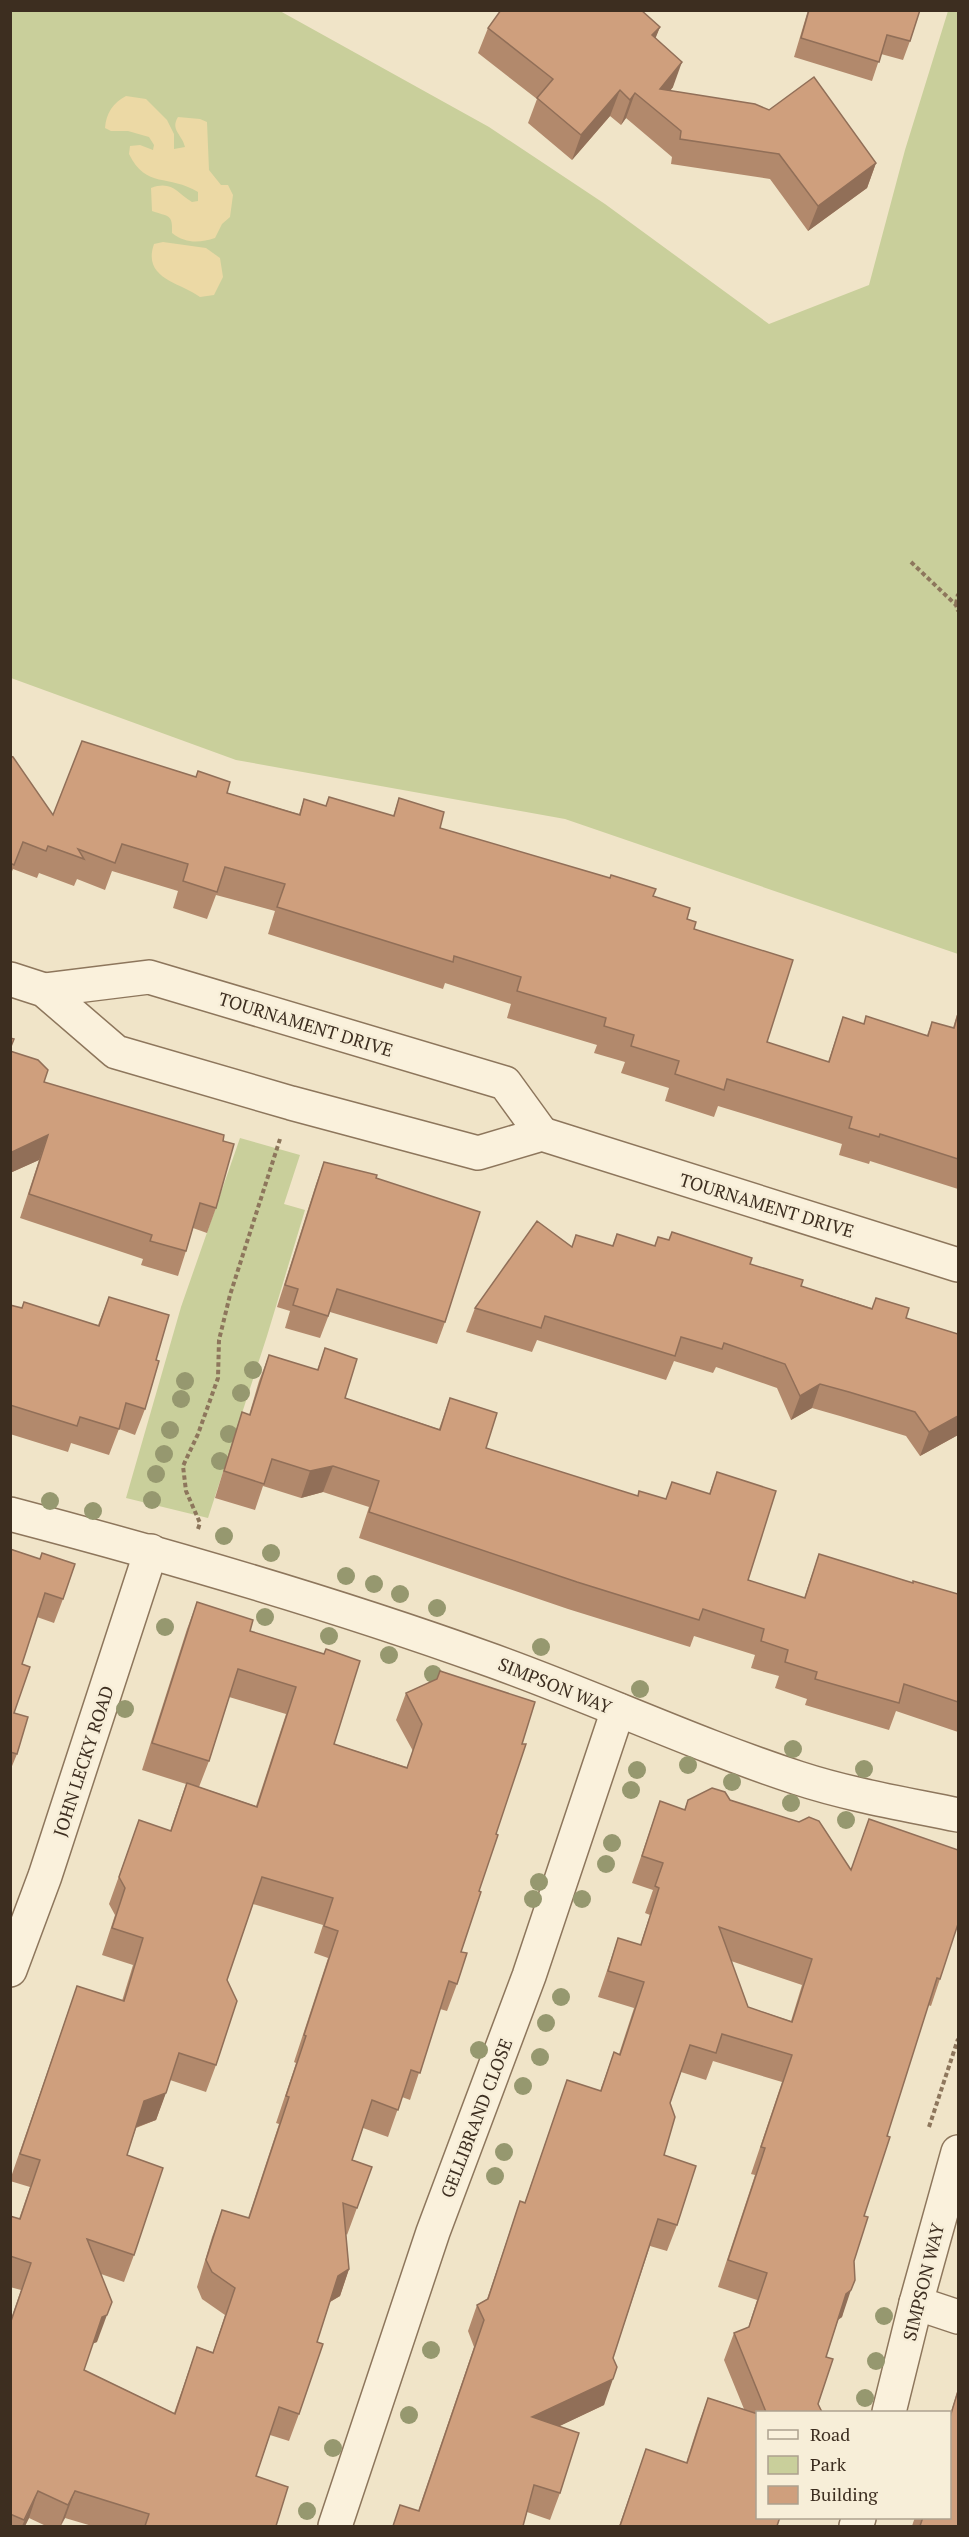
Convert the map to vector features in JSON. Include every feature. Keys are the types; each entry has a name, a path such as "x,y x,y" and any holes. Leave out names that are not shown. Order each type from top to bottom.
{"street":[{"name":"TOURNAMENT DRIVE","path":"44,990 150,977 505,1083 542,1134"},
{"name":"TOURNAMENT DRIVE","path":"10,979 44,990 116,1052 291,1103 478,1153 542,1134 958,1265"},
{"name":"SIMPSON WAY","path":"10,1514 151,1551 373,1618 537,1677 798,1778 841,1790 958,1815"},
{"name":"JOHN LECKY ROAD","path":"10,1970 56,1844 151,1551"},
{"name":"GELLIBRAND CLOSE","path":"335,2526 433,2232 529,1976 618,1710"},
{"name":"SIMPSON WAY","path":"889,2411 916,2303 958,2152"},
{"path":"916,2303 958,2317"}],"path":[{"path":"911,562 956,605 958,611"},
{"path":"956,605 958,594"},
{"path":"189,1562 200,1523 186,1491 183,1466 198,1434 218,1378 219,1341 230,1295 291,1103"}],"green space":[{"path":"10,11 280,11 489,127 605,204 769,324 869,285 905,150 948,11 958,11 958,954 565,819 236,760 11,678"},
{"path":"240,1138 300,1155 284,1204 305,1210 208,1518 126,1498 181,1307"}],"sand":[{"path":"126,96 146,99 167,120 174,134 174,149 185,147 175,125 178,117 207,122 209,170 221,185 228,185 233,195 230,217 222,224 215,238 198,242 183,239 172,233 172,222 168,217 152,211 151,188 169,187 192,202 198,201 198,192 177,183 151,177 136,165 129,154 130,146 140,145 153,150 154,145 149,137 105,128 111,109"},
{"path":"163,242 206,248 220,258 223,277 214,295 200,297 158,272 153,265 154,244"}],"building":[{"path":"501,10 641,10 660,27 652,35 682,62 660,89 755,104 769,110 814,77 876,163 818,206 779,154 680,139 681,131 635,93 630,100 620,90 581,135 537,98 553,79 488,28"},
{"path":"809,10 920,10 910,41 887,35 879,62 801,38"},
{"path":"82,741 196,777 198,771 230,782 227,793 300,815 304,799 326,806 329,797 394,816 399,798 444,812 440,828 610,878 611,875 656,889 653,896 690,908 687,919 696,922 694,929 793,960 767,1042 829,1062 843,1017 864,1024 866,1016 928,1036 932,1022 954,1028 958,1014 958,1159 880,1134 879,1137 849,1128 852,1117 727,1079 724,1090 675,1074 679,1061 631,1046 634,1035 604,1026 606,1018 517,991 521,977 454,956 453,962 277,907 285,884 225,867 217,892 183,881 188,864 122,844 115,863 78,849 84,859 48,846 46,851 23,842 14,865 10,863 10,756 13,757 53,815"},
{"path":"10,1051 38,1060 48,1070 44,1082 224,1135 223,1141 234,1144 216,1208 200,1203 186,1251 150,1241 152,1235 29,1194 48,1135 10,1153"},
{"path":"324,1162 377,1175 376,1178 480,1212 445,1322 337,1289 328,1316 293,1305 298,1289 285,1285"},
{"path":"537,1221 572,1247 576,1235 613,1246 617,1234 655,1246 658,1237 669,1240 672,1232 752,1258 750,1264 803,1280 801,1286 872,1309 876,1298 909,1308 906,1318 958,1334 958,1416 929,1432 915,1412 849,1392 820,1384 800,1396 785,1364 724,1343 722,1349 681,1337 675,1356 545,1316 541,1328 475,1308"},
{"path":"109,1297 169,1315 145,1409 126,1403 119,1429 80,1417 77,1426 10,1405 10,1305 22,1308 24,1302 99,1326"},
{"path":"325,1348 357,1359 345,1398 440,1430 450,1398 497,1413 486,1448 638,1496 639,1491 666,1499 672,1482 710,1494 717,1472 776,1491 748,1580 805,1598 819,1554 913,1583 913,1581 958,1594 958,1702 904,1684 899,1703 815,1679 817,1672 785,1662 788,1650 761,1641 764,1629 703,1609 699,1620 577,1582 369,1512 379,1481 333,1466 310,1471 272,1459 264,1484 224,1471 242,1412 250,1415 269,1355 318,1370"},
{"path":"10,1549 40,1559 42,1553 75,1564 63,1599 45,1593 22,1664 30,1667 14,1713 28,1717 17,1754 10,1752"},
{"path":"197,1602 253,1620 250,1631 324,1654 326,1649 360,1661 334,1744 407,1768 422,1724 406,1693 437,1679 440,1671 535,1702 522,1744 526,1744 461,1952 467,1953 457,1984 449,1981 420,2073 411,2070 398,2110 372,2100 352,2160 372,2167 357,2208 343,2203 349,2269 338,2276 317,2342 323,2344 299,2414 279,2407 256,2476 288,2487 276,2526 145,2526 149,2514 75,2491 68,2505 38,2491 24,2520 10,2514 10,2324 31,2263 10,2256 10,2216 20,2219 40,2160 20,2154 77,1986 124,2001 143,1938 112,1928 125,1888 119,1877 139,1820 171,1831 187,1783 257,1807 296,1687 238,1669 209,1761 152,1743","holes":["262,1877 333,1898 324,1926 338,1931 304,2035 306,2036 286,2096 289,2097 249,2218 222,2210 206,2260 212,2272 235,2288 213,2353 197,2347 175,2414 84,2370 102,2317 107,2315 112,2302 87,2239 134,2255 163,2168 127,2155 144,2101 166,2093 179,2053 216,2065 237,2001 227,1980"]},
{"path":"712,1788 725,1792 730,1800 799,1822 809,1817 819,1821 851,1870 869,1819 958,1850 958,1924 940,1979 937,1978 864,2216 868,2217 854,2261 855,2280 851,2290 846,2294 826,2357 833,2359 818,2404 822,2411 766,2411 734,2333 749,2327 767,2273 728,2260 765,2148 761,2147 792,2055 722,2034 716,2053 690,2045 670,2103 675,2117 664,2155 696,2166 677,2225 658,2219 613,2358 617,2367 613,2379 532,2417 579,2433 560,2493 534,2485 523,2526 393,2526 400,2505 419,2511 484,2320 477,2305 488,2299 520,2201 525,2203 567,2080 601,2091 614,2052 620,2055 644,1982 608,1971 618,1938 641,1945 659,1888 655,1886 663,1863 642,1856 660,1801 685,1810 688,1800","holes":["719,1927 812,1959 792,2022 748,2007"]},
{"path":"958,2391 958,2526 920,2526 922,2519 951,2519 951,2414"},
{"path":"708,2398 756,2413 756,2519 779,2519 777,2526 620,2526 646,2449 687,2463"}]}
